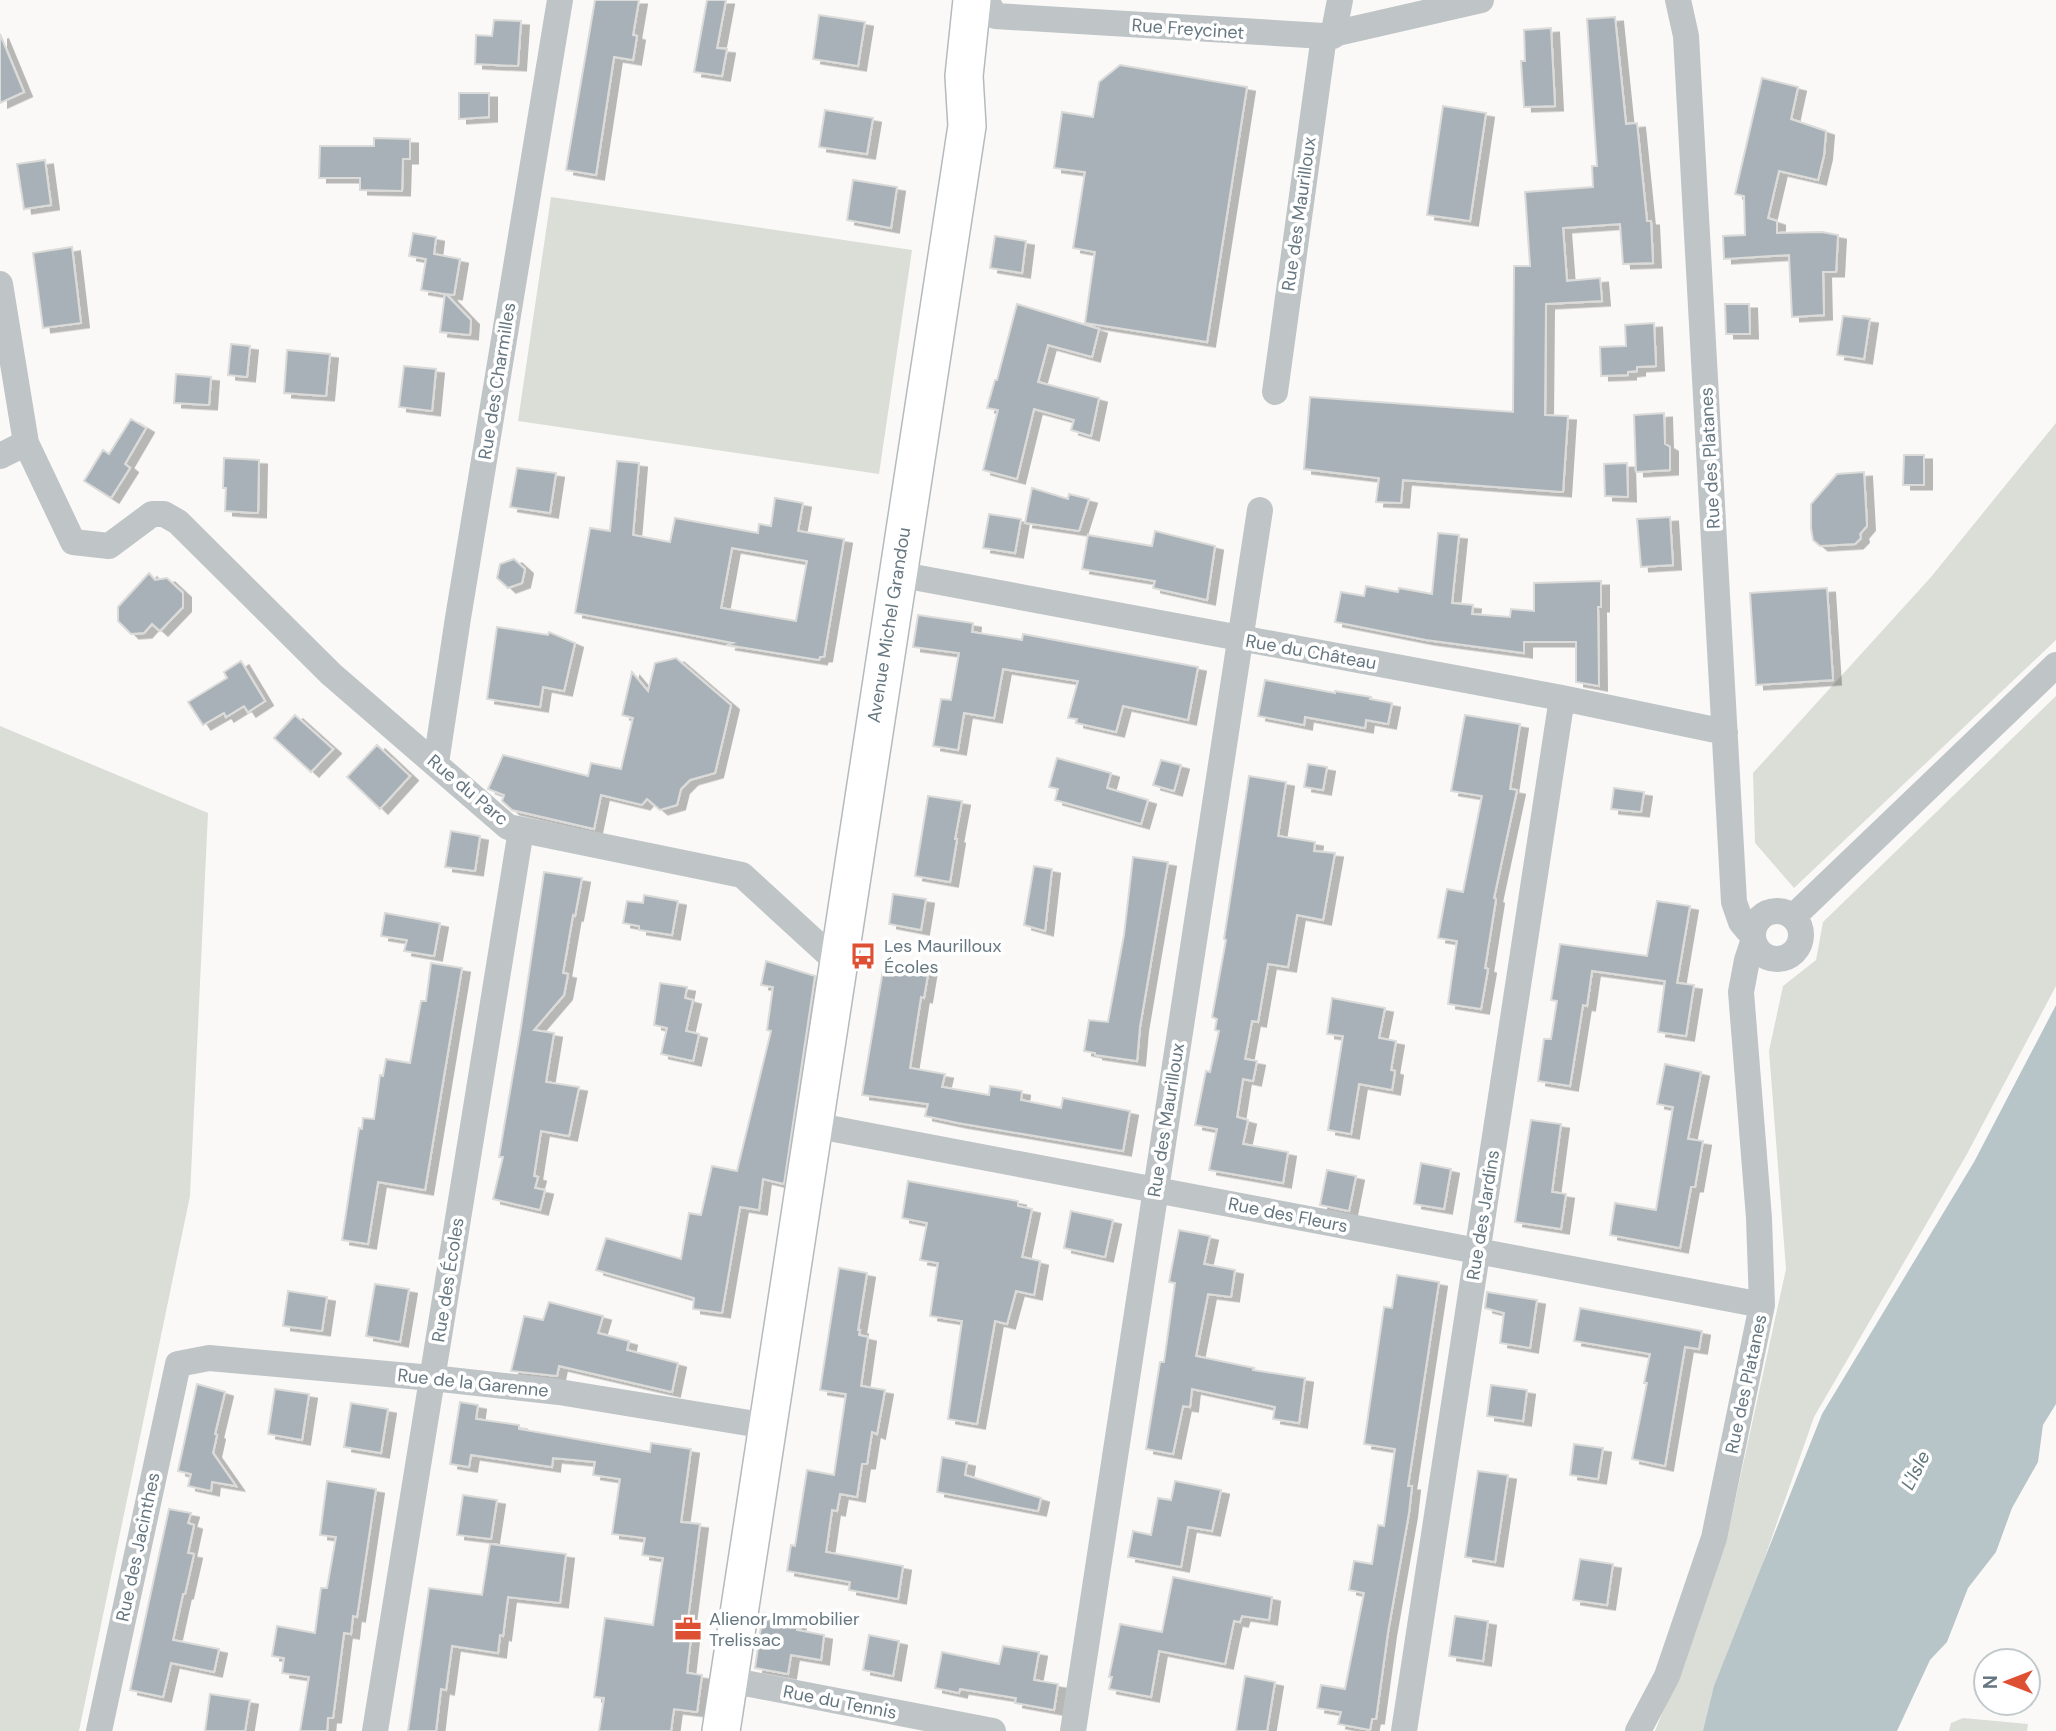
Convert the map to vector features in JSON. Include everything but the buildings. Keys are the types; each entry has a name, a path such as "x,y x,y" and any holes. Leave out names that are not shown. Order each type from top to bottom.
{"main road":[{"name":"Avenue Michel Grandou","path":"721,1731 967,126 987,80 993,3"}],"street":[{"name":"Rue des Charmilles","path":"436,763 560,0"},
{"name":"Rue des Maurilloux","path":"1275,392 1329,36 1340,0"},
{"name":"Rue Freycinet","path":"993,3 1044,20 1329,36 1481,0"},
{"name":"Rue des Platanes","path":"1638,1731 1667,1676 1714,1538 1762,1305 1759,1217 1741,992 1753,939 1753,927 1757,920 1782,914 1801,930 1799,945 1789,956 1774,959 1761,953 1753,939 1736,912 1686,36 1678,0"},
{"path":"0,284 26,443 0,456"},
{"name":"Rue du Parc","path":"26,443 73,542 109,546 152,514 164,514 178,522 331,674 508,827 742,875 838,963"},
{"name":"Rue des Maurilloux","path":"1073,1731 1260,510"},
{"name":"Rue du Château","path":"897,574 1562,698 1725,732"},
{"path":"1733,880 1756,904 1782,914 2056,665"},
{"name":"Rue des Jardins","path":"1404,1731 1562,698"},
{"name":"Rue des Écoles","path":"375,1731 521,830"},
{"name":"Rue des Platanes","path":"1743,1020 1758,978 1774,959"},
{"name":"Rue des Fleurs","path":"813,1125 1762,1305"},
{"name":"Rue de la Garenne","path":"177,1364 209,1358 432,1378 559,1392 767,1426"},
{"name":"Rue des Jacinthes","path":"99,1731 177,1364"},
{"name":"Rue du Tennis","path":"729,1680 993,1731"}],"shaded area":[{"path":"551,197 912,250 879,474 518,421"},
{"path":"2056,423 2056,640 1794,888 1755,843 1753,773 1931,577"},
{"path":"2056,696 2056,986 1967,1154 1814,1417 1704,1731 1655,1731 1691,1642 1728,1533 1786,1269 1769,1051 1783,986 1816,960 1823,922"},
{"path":"0,726 208,813 190,1196 79,1731 0,1731"},
{"path":"1963,1718 2028,1724 2027,1731 1949,1731 1951,1723"}],"water":[{"name":"L'Isle","path":"2056,1005 2056,1404 2043,1425 2038,1462 2012,1508 1996,1552 1968,1588 1947,1642 1930,1660 1897,1731 1703,1731 1714,1686 1822,1414 1974,1162"}],"place":[{"name":"Les Maurilloux Écoles","path":"863,956"},
{"name":"Alienor Immobilier Trelissac","path":"688,1629"}]}
